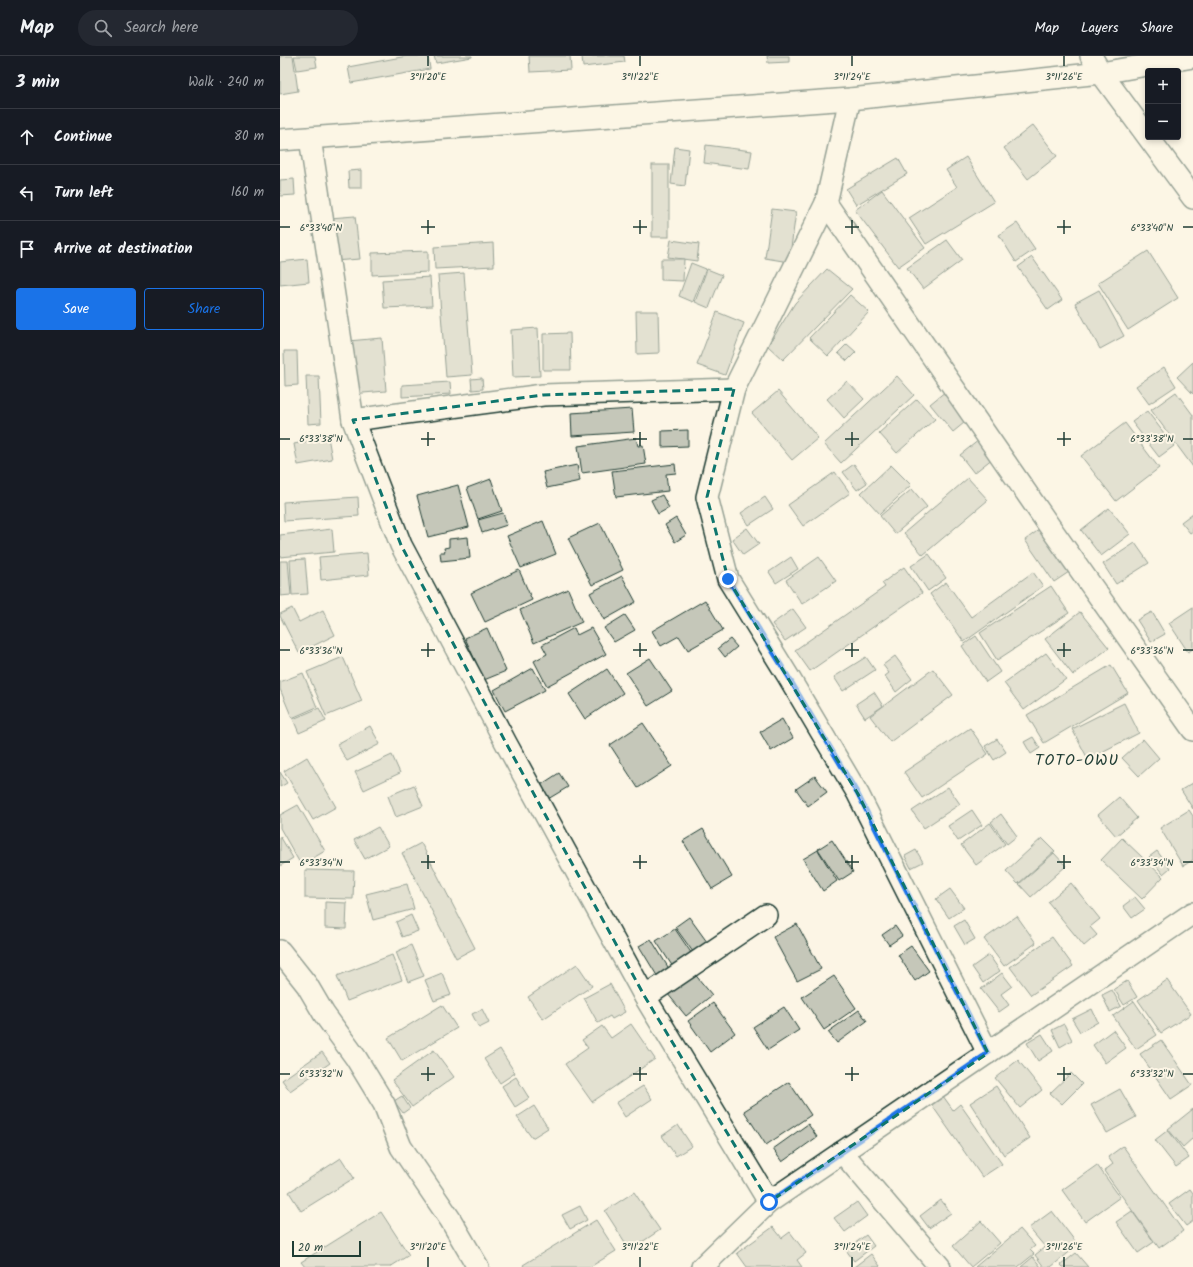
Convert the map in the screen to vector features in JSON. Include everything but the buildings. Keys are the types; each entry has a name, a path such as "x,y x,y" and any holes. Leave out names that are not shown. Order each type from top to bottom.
{"street":[{"path":"280,140 850,99 1096,65 1193,58"},
{"path":"1096,65 1193,198"},
{"path":"850,99 826,203 734,389 707,496 728,579 858,794 988,1053"},
{"path":"310,138 353,420 401,544 506,743 645,997 769,1202"},
{"path":"826,203 1050,527 1193,730"},
{"path":"353,420 543,395 734,389"},
{"path":"702,1267 769,1202 1193,912"},
{"path":"645,997 766,915"},
{"path":"280,951 307,985 324,1014 356,1058 384,1104 401,1147 450,1220 478,1267"},
{"path":"842,1152 940,1267"}],"highlighted area":[{"path":"734,389 707,497 728,579 858,794 988,1053 769,1202 645,997 506,743 401,545 353,420 543,395"}],"district":[{"name":"TOTO-OWU","path":"1077,760"}],"route":[{"path":"728,579 858,794 988,1053 769,1202"}]}
